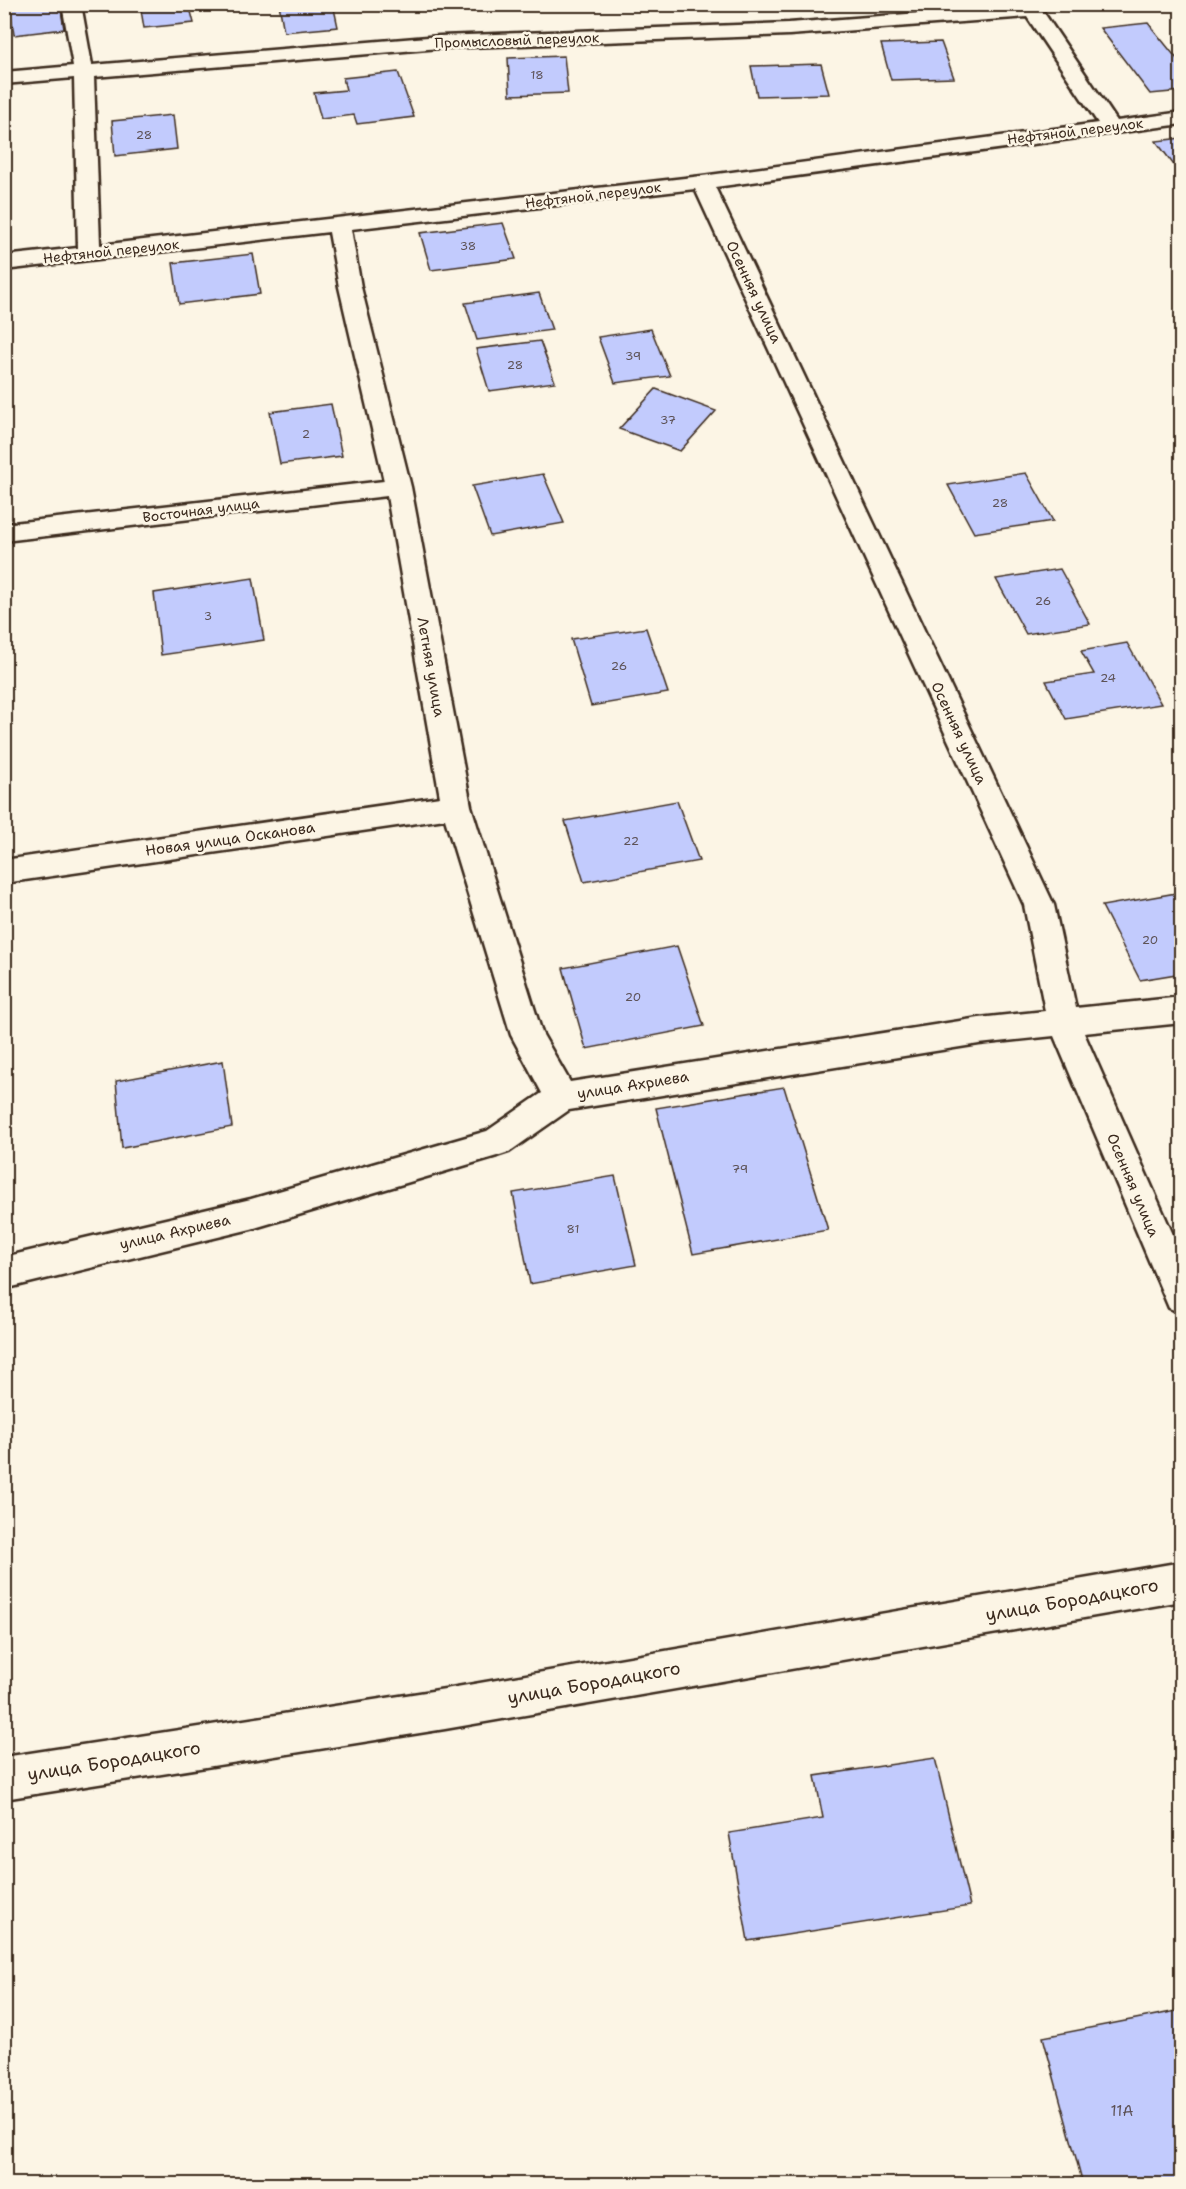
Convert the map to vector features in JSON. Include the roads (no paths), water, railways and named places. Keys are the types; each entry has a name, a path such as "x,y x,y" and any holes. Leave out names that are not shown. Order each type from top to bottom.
{"street":[{"path":"71,4 84,72 89,253"},
{"path":"1029,8 1110,126"},
{"name":"Промысловый переулок","path":"4,78 440,42 789,29 1029,8"},
{"name":"Нефтяной переулок","path":"4,263 702,182 1182,118"},
{"name":"Осенняя улица","path":"702,182 1038,905 1063,1021 1182,1297"},
{"name":"Летняя улица","path":"339,225 350,287 398,487 456,806 527,1035 561,1097"},
{"name":"Восточная улица","path":"4,533 398,487"},
{"name":"Новая улица Осканова","path":"4,872 456,806"},
{"name":"улица Ахриева","path":"4,1273 250,1214 497,1142 561,1097 979,1031 1182,1010"},
{"name":"улица Бородацкого","path":"4,1778 457,1707 1182,1581"}]}
